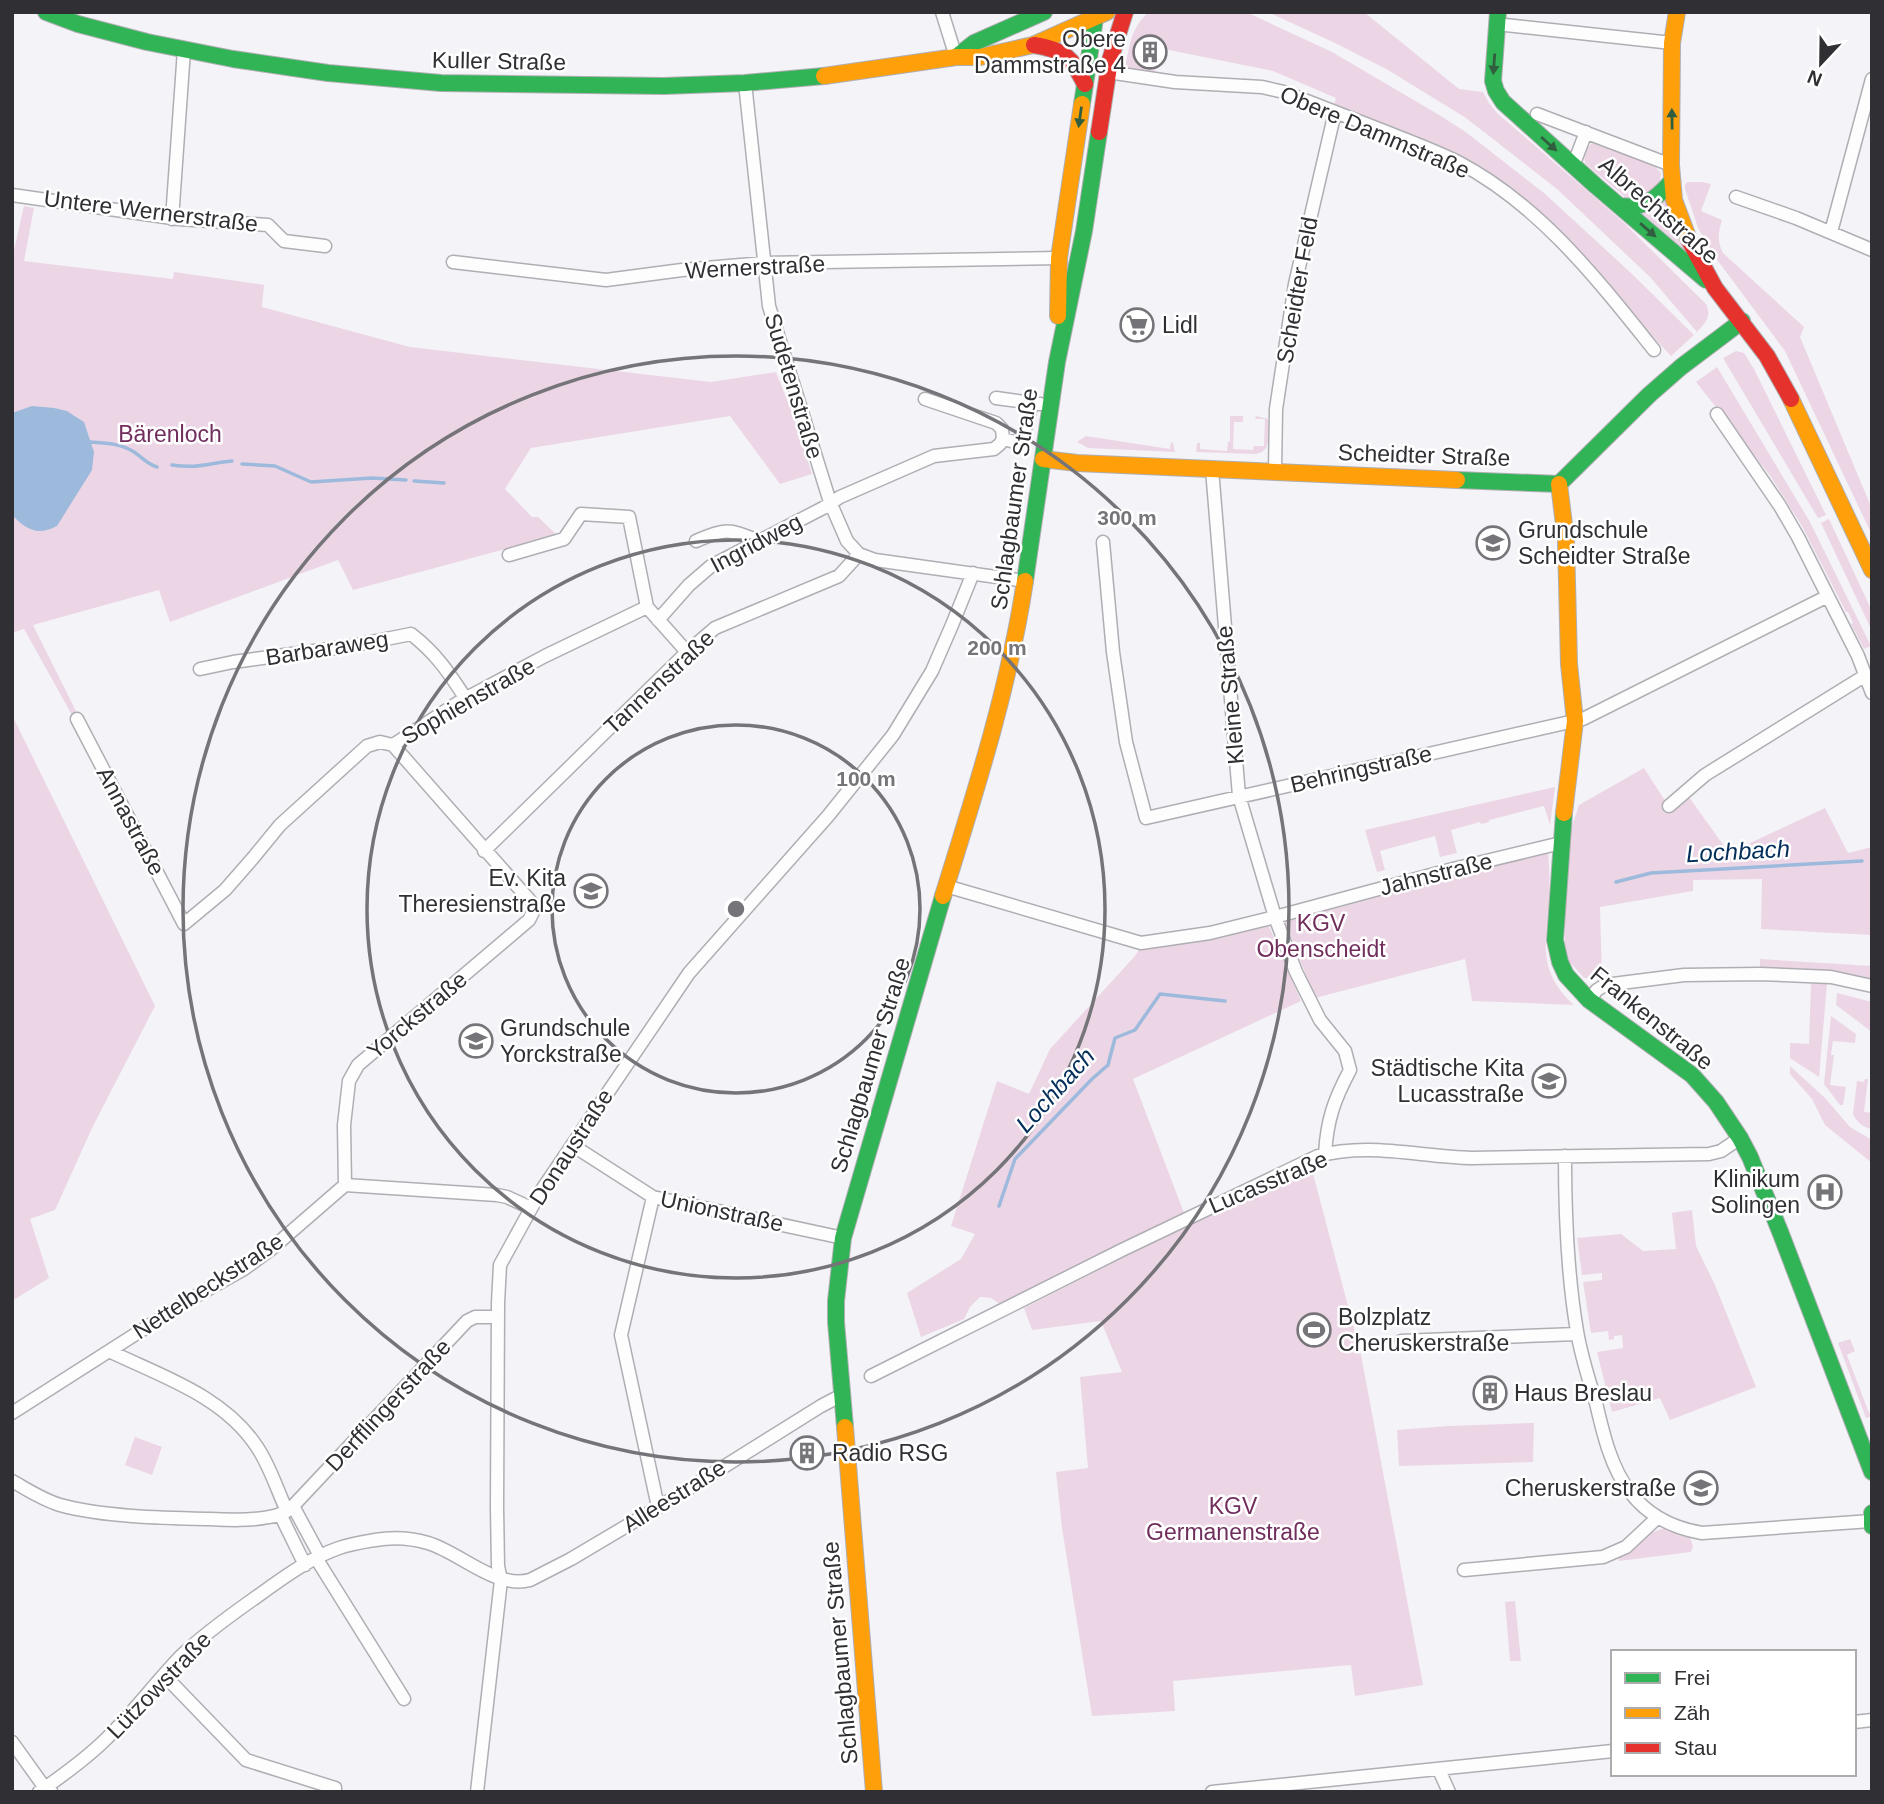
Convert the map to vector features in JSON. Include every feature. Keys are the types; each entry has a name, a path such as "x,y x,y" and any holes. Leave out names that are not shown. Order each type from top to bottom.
{"main road":[{"name":"Kuller Straße","path":"46,12 80,18 134,39 184,50 328,73 441,83 664,86 830,76 956,57 980,57 1033,45 1102,14"},
{"name":"Kuller Straße","path":"956,57 974,43 1044,12"},
{"name":"Schlagbaumer Straße","path":"874,1792 836,1322 843,1238 969,813 1013,652 1057,362 1084,231 1111,52 1125,12"},
{"path":"1676,12 1672,43 1671,173 1674,200 1686,234 1716,288 1767,356 1787,392 1872,570"},
{"name":"Schlagbaumer Straße","path":"1057,362 1059,258 1085,83 1102,14"},
{"path":"1102,14 1111,52"},
{"name":"Albrechtstraße","path":"1497,18 1493,81 1503,102 1573,166 1716,288"},
{"path":"1033,45 1053,47 1068,55 1085,83"},
{"path":"1620,206 1629,208 1659,197 1671,173"},
{"path":"1559,484 1641,401 1742,321"},
{"name":"Scheidter Straße","path":"1043,459 1077,463 1559,484"},
{"name":"Frankenstraße","path":"1559,484 1566,541 1569,664 1575,721 1561,843 1556,953 1566,975 1589,1000 1692,1075 1716,1102 1740,1138 1791,1257 1872,1472"}],"street":[{"path":"942,12 956,57"},
{"path":"1497,18 1672,43"},
{"path":"172,219 184,50"},
{"name":"Obere Dammstraße","path":"1108,72 1175,82 1262,87 1284,92 1458,163 1526,208 1561,241 1598,280 1654,350"},
{"path":"1831,232 1872,79"},
{"name":"Sudetenstraße","path":"745,83 769,306 831,502 847,541 859,554"},
{"name":"Scheidter Feld","path":"1275,471 1276,409 1295,284 1335,112"},
{"name":"Albrechtstraße","path":"1537,114 1586,132 1671,173"},
{"name":"Albrechtstraße","path":"1573,166 1586,132"},
{"name":"Untere Wernerstraße","path":"12,194 172,219 268,225 284,241 325,246"},
{"path":"1736,197 1872,250"},
{"name":"Wernerstraße","path":"453,262 606,280 764,263 1059,258"},
{"path":"996,398 1050,405"},
{"path":"925,400 996,423 1002,429 1003,439"},
{"name":"Ingridweg","path":"658,620 689,585 711,566 831,502 934,456 993,449 1003,439 1014,442 1023,437 1032,403"},
{"path":"1717,414 1798,537 1866,675 1872,694"},
{"name":"Kleine Straße","path":"1212,469 1239,796 1275,918 1308,998 1320,1020 1345,1051 1350,1070 1331,1110 1325,1154"},
{"path":"509,555 564,539 581,514 627,516 631,519 647,607 687,652"},
{"path":"696,541 726,530 760,541"},
{"name":"Behringstraße","path":"1103,542 1113,652 1126,741 1146,818 1583,719 1828,596"},
{"path":"859,554 876,560 1025,581"},
{"name":"Tannenstraße","path":"484,851 687,652 715,628 839,576 859,554"},
{"name":"Donaustraße","path":"477,1792 500,1580 497,1507 500,1265 531,1208 689,973 803,846 893,735 932,671 972,573"},
{"name":"Sophienstraße","path":"184,924 225,890 280,825 368,746 380,743 393,745 466,699 545,656 647,607"},
{"name":"Barbaraweg","path":"200,669 411,634 443,663 466,699"},
{"path":"1669,806 1705,775 1866,675"},
{"name":"Annastraße","path":"77,719 184,924"},
{"path":"393,745 484,851"},
{"name":"Jahnstraße","path":"946,886 1141,943 1210,933 1275,918 1453,869 1561,843"},
{"name":"Yorckstraße","path":"345,1185 344,1125 349,1081 358,1065 529,920 534,910 533,903 484,851"},
{"path":"1589,1000 1605,985 1684,975 1819,976 1872,986"},
{"name":"Lucasstraße","path":"872,1376 1134,1244 1325,1154 1355,1150 1390,1150 1448,1157 1709,1154 1721,1151 1740,1138"},
{"name":"Unionstraße","path":"572,1145 653,1197 843,1238"},
{"path":"1565,1156 1566,1227 1577,1334 1605,1438 1622,1480 1631,1494 1657,1518 1702,1533 1871,1520"},
{"path":"345,1185 497,1195 531,1208"},
{"name":"Nettelbeckstraße","path":"12,1413 189,1300 253,1263 345,1185"},
{"path":"653,1197 621,1335 658,1507"},
{"name":"Derfflingerstraße","path":"286,1510 467,1321 475,1317 498,1317"},
{"path":"1401,1341 1577,1334"},
{"path":"109,1351 195,1391 234,1419 258,1448 286,1510 313,1560 404,1699"},
{"name":"Alleestraße","path":"500,1580 522,1582 540,1576 842,1395"},
{"path":"12,1481 45,1500 96,1512 175,1519 247,1520 270,1517 286,1510"},
{"path":"1464,1570 1603,1557 1626,1547 1657,1518"},
{"name":"Lützowstraße","path":"45,1790 106,1740 183,1655 224,1621 282,1578 339,1548 380,1539 409,1539 429,1543 500,1580"},
{"path":"164,1675 246,1760 335,1788 335,1792"},
{"path":"12,1742 45,1790"},
{"path":"1212,1792 1611,1751"},
{"path":"1439,1770 1449,1792"}],"green space":[{"path":"1149,12 1246,12 1332,52 1441,116 1544,193 1694,335 1671,356 1629,311 1492,177 1433,143 1334,105 1336,98 1273,71 1144,45 1142,56 1157,59 1154,77 1124,73 1134,32"},
{"path":"1268,12 1364,12 1459,89 1483,92 1497,113 1623,222 1706,304 1708,316 1705,323 1697,332 1650,277 1557,189 1466,118 1388,70"},
{"path":"1592,143 1655,166 1661,173 1659,186 1642,200 1625,197 1586,164 1585,153"},
{"path":"1688,182 1711,184 1701,211 1722,220 1719,237 1723,253 1804,327 1800,337 1872,509 1872,535 1785,351 1715,257 1698,228 1685,189"},
{"path":"1664,198 1688,253 1642,213"},
{"name":"Bärenloch","path":"24,206 34,208 24,261 173,279 174,272 264,285 262,307 410,347 711,382 776,372 812,474 780,484 730,416 531,448 505,489 532,517 538,517 559,537 353,590 338,560 170,622 159,590 33,625 77,713 72,715 24,629 12,633 12,259"},
{"path":"1736,351 1744,353 1754,369 1826,515 1818,518 1723,358"},
{"path":"1717,367 1810,522 1871,646 1864,649 1848,612 1802,526 1769,474 1696,382"},
{"path":"1230,416 1243,416 1243,422 1234,422 1233,449 1253,450 1254,446 1264,446 1265,419 1255,419 1256,416 1268,419 1266,448 1256,454 1196,452 1197,443 1200,443 1200,449 1227,451 1230,441"},
{"path":"1086,436 1170,449 1171,442 1175,452 1088,448 1077,442"},
{"path":"1829,519 1872,611 1872,631 1821,523"},
{"path":"12,715 155,1006 93,1126 55,1210 30,1219 49,1278 12,1301"},
{"path":"1644,768 1671,810 1689,797 1729,853 1825,808 1848,853 1872,847 1872,935 1761,929 1762,879 1693,880 1693,891 1600,907 1602,978 1584,978 1568,960 1565,952 1565,847 1579,805"},
{"path":"1555,787 1550,825 1544,806 1481,824 1480,822 1451,830 1457,853 1440,857 1435,836 1380,851 1385,870 1377,872 1365,830"},
{"name":"KGV Obenscheidt","path":"1548,851 1548,966 1553,979 1574,1005 1472,1001 1465,959 1315,998 1285,922"},
{"path":"1269,926 1301,1001 1133,1079 1184,1213 1001,1305 991,1298 980,1297 970,1307 964,1319 921,1337 907,1293 961,1259 975,1234 951,1226 997,1081 1029,1094 1050,1049 1140,948"},
{"path":"1760,959 1872,966 1872,981 1760,969"},
{"path":"1811,982 1827,984 1819,1077 1790,1058 1790,1043 1809,1044"},
{"path":"1837,993 1872,1002 1872,1032 1836,1005"},
{"path":"1831,1016 1856,1034 1855,1043 1833,1041 1830,1085 1846,1087 1843,1105 1840,1105 1824,1084"},
{"path":"1790,1066 1825,1098 1850,1127 1872,1140 1872,1163 1825,1125 1812,1099 1790,1074"},
{"path":"1868,1079 1864,1112 1872,1113 1871,1129 1860,1123 1853,1114 1857,1081 1864,1082"},
{"name":"KGV Germanenstraße","path":"1311,1166 1361,1355 1423,1685 1355,1696 1351,1665 1173,1681 1175,1711 1092,1716 1062,1528 1056,1472 1088,1468 1080,1377 1122,1372 1101,1321 1032,1330 1024,1308"},
{"path":"1692,1210 1696,1246 1715,1285 1756,1387 1670,1420 1660,1398 1612,1412 1597,1352 1623,1348 1622,1335 1609,1340 1608,1331 1591,1333 1583,1282 1602,1280 1602,1273 1582,1275 1577,1238 1621,1234 1643,1251 1676,1249 1672,1213"},
{"path":"1850,1339 1855,1351 1847,1355 1869,1413 1872,1413 1872,1416 1866,1418 1838,1343"},
{"path":"1534,1423 1533,1462 1399,1466 1397,1430"},
{"path":"135,1437 162,1447 152,1475 125,1465"},
{"path":"1664,1528 1689,1535 1693,1546 1691,1552 1619,1561 1618,1557 1651,1533"},
{"path":"1515,1601 1521,1661 1510,1661 1505,1602"}],"water":[{"path":"32,406 67,411 84,422 94,452 92,470 57,526 44,531 28,528 12,515 12,413"}],"waterway":[{"path":"89,442 123,447 157,467"},
{"path":"172,465 196,466 232,461"},
{"path":"242,464 275,466 311,482 372,478 406,480"},
{"path":"414,481 444,483"},
{"name":"Lochbach","path":"1616,882 1651,873 1862,861"},
{"name":"Lochbach","path":"999,1206 1015,1159 1108,1065 1115,1038 1135,1030 1160,994 1225,1001"}],"traffic: fast":[{"path":"46,12 78,24 147,42 233,59 328,73 441,83 664,86 824,76"},
{"path":"956,57 974,43 1044,12"},
{"path":"1082,104 1096,12"},
{"path":"1498,12 1493,81 1503,102 1706,280"},
{"path":"1025,581 1057,362 1084,231 1099,132"},
{"path":"1620,206 1636,206 1649,202 1671,182"},
{"path":"1457,480 1559,484 1649,395 1742,321"},
{"path":"1564,813 1555,940 1566,975 1589,1000 1692,1075 1716,1102 1740,1138 1781,1234 1872,1472"},
{"path":"845,1427 836,1322 843,1238 943,896"},
{"path":"1872,1513 1872,1526"}],"traffic: slow":[{"path":"824,76 956,57 980,57 1033,45 1107,12"},
{"path":"1677,12 1672,43 1671,165 1674,200 1689,240"},
{"path":"1058,316 1059,258 1082,104"},
{"path":"1791,399 1872,570"},
{"path":"1043,459 1077,463 1457,480"},
{"path":"1559,484 1566,541 1569,664 1575,721 1564,813"},
{"path":"943,896 1000,701 1025,581"},
{"path":"845,1427 874,1792"}],"traffic: jam":[{"path":"1099,132 1110,60 1125,12"},
{"path":"1034,45 1053,49 1066,56 1085,84"},
{"path":"1689,240 1715,288 1767,356 1791,399"}],"place":[{"name":"Obere Dammstraße 4","path":"1150,52"},
{"name":"Lidl","path":"1137,325"},
{"name":"Grundschule Scheidter Straße","path":"1493,543"},
{"name":"Ev. Kita Theresienstraße","path":"591,891"},
{"name":"Grundschule Yorckstraße","path":"476,1041"},
{"name":"Städtische Kita Lucasstraße","path":"1549,1081"},
{"name":"Klinikum Solingen","path":"1825,1192"},
{"name":"Bolzplatz Cheruskerstraße","path":"1314,1330"},
{"name":"Haus Breslau","path":"1490,1393"},
{"name":"Radio RSG","path":"807,1453"},
{"name":"Cheruskerstraße","path":"1701,1488"}]}
